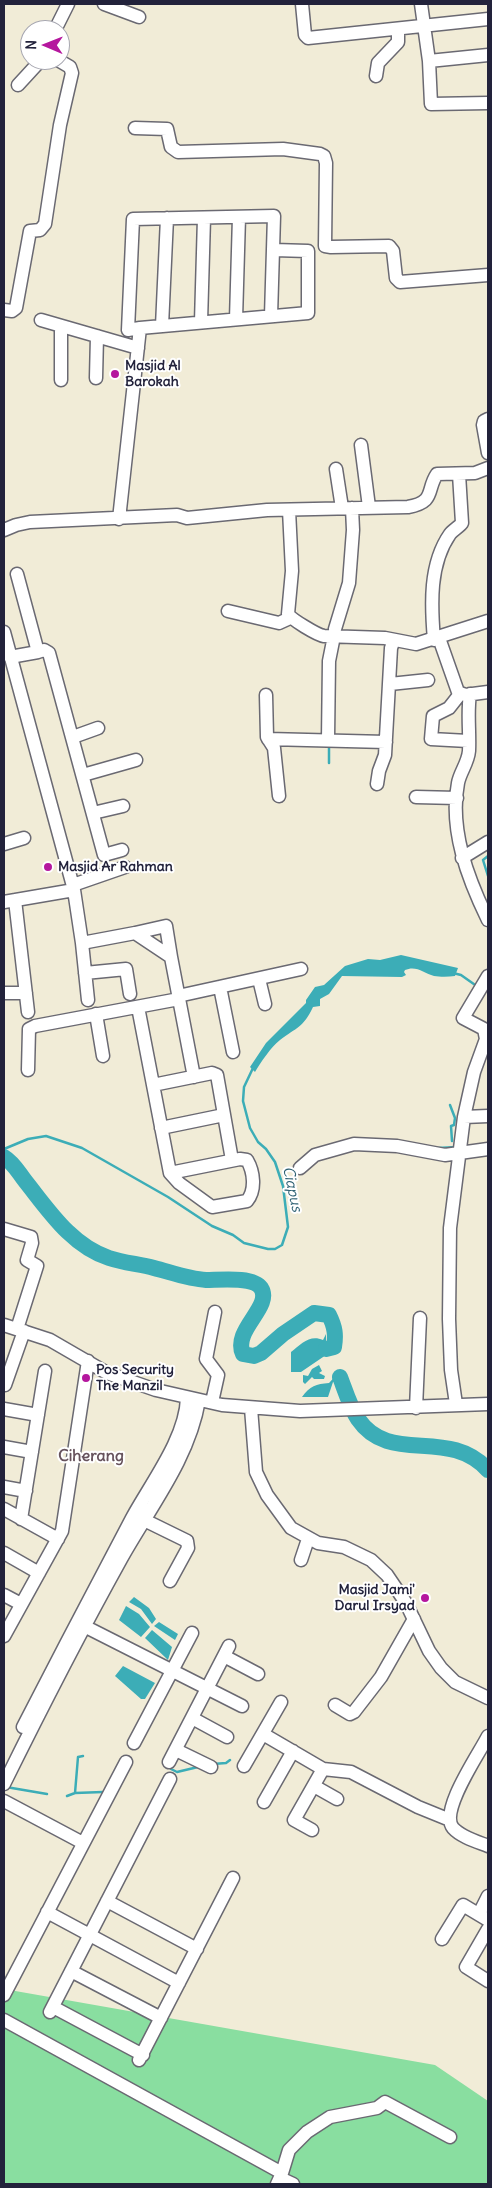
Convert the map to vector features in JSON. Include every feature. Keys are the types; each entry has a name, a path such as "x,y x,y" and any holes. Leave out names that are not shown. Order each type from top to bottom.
{"street":[{"path":"60,20 68,4"},
{"path":"104,4 139,17"},
{"path":"302,4 305,35 308,38 488,19"},
{"path":"420,4 429,62 431,104 488,103"},
{"path":"376,76 378,63 398,42 398,29"},
{"path":"429,62 488,55"},
{"path":"4,310 12,311 16,308 30,231 40,230 46,224 60,125 72,73 70,67"},
{"path":"18,85 32,70"},
{"path":"135,128 167,129 171,147 178,152 283,149 320,154 324,156 326,163 326,246 389,246 393,251 396,278 400,282 488,275"},
{"path":"118,519 134,329 133,219 274,216 271,316"},
{"path":"236,318 239,217"},
{"path":"162,326 167,218"},
{"path":"200,322 204,218"},
{"path":"134,329 236,318 308,313 308,251 274,250"},
{"path":"41,320 132,347"},
{"path":"61,326 61,380"},
{"path":"96,378 97,336"},
{"path":"488,419 484,421 483,425 488,453"},
{"path":"361,445 370,507"},
{"path":"4,530 16,524 30,522 177,515 187,518 250,511 392,508 418,505 429,496 436,474 481,472 488,468"},
{"path":"328,739 329,661 334,633 350,577 353,530 336,470"},
{"path":"459,474 462,524 450,534 438,562 432,605 436,639 465,694 468,758 458,781 457,798 462,858 472,887 488,920"},
{"path":"289,510 292,571 288,611 290,618"},
{"path":"17,574 38,652"},
{"path":"228,611 279,623 290,618 304,624 318,635 334,633 416,644 488,621"},
{"path":"4,632 74,888 88,1000"},
{"path":"377,784 386,742 391,648 394,640"},
{"path":"10,658 44,650 49,653 104,855 122,850"},
{"path":"390,684 428,680"},
{"path":"468,741 431,739 433,716 449,708 465,694 488,692"},
{"path":"266,695 268,739 274,748 279,796"},
{"path":"73,736 98,728"},
{"path":"268,739 321,742 328,739 386,742"},
{"path":"83,775 136,760"},
{"path":"416,797 457,798"},
{"path":"93,813 123,806"},
{"path":"4,844 24,838"},
{"path":"462,858 488,842"},
{"path":"28,1012 10,901 74,888 125,868"},
{"path":"82,943 166,926 194,1077"},
{"path":"135,933 171,957"},
{"path":"85,973 126,968 130,994"},
{"path":"28,1070 28,1029 35,1026 138,1006 301,969"},
{"path":"259,979 265,1004"},
{"path":"456,1404 451,1370 450,1228 464,1117 474,1072 487,1037 484,1028 463,1018 486,980"},
{"path":"220,987 233,1052"},
{"path":"4,992 26,993"},
{"path":"138,1006 170,1173 179,1183 212,1207 247,1201 250,1197 253,1182 251,1166 246,1160 232,1160 170,1173"},
{"path":"96,1014 103,1056"},
{"path":"153,1085 212,1073 217,1075 232,1160"},
{"path":"161,1128 224,1115"},
{"path":"464,1117 488,1116"},
{"path":"300,1168 310,1157 358,1144 397,1146 445,1155 488,1149"},
{"path":"4,1229 31,1237 32,1243 27,1260 37,1266 5,1386"},
{"path":"212,1402 218,1375 206,1359 215,1312"},
{"path":"416,1408 420,1318"},
{"path":"4,1325 50,1340 107,1373 156,1390 193,1399 251,1408 300,1411 488,1404"},
{"path":"4,1636 62,1531 88,1361"},
{"path":"21,1518 45,1371"},
{"path":"4,1784 86,1627 167,1456 188,1422 193,1399"},
{"path":"251,1408 254,1459 258,1479 291,1528 318,1543 354,1550 371,1560 387,1575 414,1619 429,1651 446,1674 462,1686 488,1698"},
{"path":"4,1409 38,1415"},
{"path":"4,1447 32,1452"},
{"path":"4,1487 26,1491"},
{"path":"4,1509 58,1539"},
{"path":"138,1518 184,1539 188,1544 170,1581"},
{"path":"4,1765 138,1518"},
{"path":"301,1560 308,1538"},
{"path":"4,1552 39,1573"},
{"path":"4,1595 21,1604"},
{"path":"335,1705 348,1713 354,1712 381,1677 414,1619"},
{"path":"86,1627 242,1706"},
{"path":"134,1743 192,1633"},
{"path":"169,1762 226,1651 258,1674"},
{"path":"244,1766 281,1702"},
{"path":"192,1718 227,1737"},
{"path":"263,1734 323,1769 351,1772 418,1807 450,1820"},
{"path":"488,1736 461,1786 450,1812 450,1820 457,1832 488,1846"},
{"path":"176,1750 211,1767"},
{"path":"264,1802 293,1751"},
{"path":"4,1995 126,1762"},
{"path":"312,1830 294,1820 323,1769"},
{"path":"170,1779 52,2009 141,2058 233,1878"},
{"path":"314,1786 338,1799"},
{"path":"4,1801 83,1843"},
{"path":"442,1939 463,1905 484,1917 488,1896"},
{"path":"107,1902 197,1949"},
{"path":"46,1912 179,1983"},
{"path":"488,1929 466,1967 488,1981"},
{"path":"71,1971 161,2018"},
{"path":"4,2020 293,2184"},
{"path":"280,2178 289,2150 307,2132 330,2117 376,2108 385,2102 450,2137"}],"green space":[{"path":"4,1989 435,2065 488,2101 488,2184 4,2184"}],"water":[{"path":"401,955 458,968 455,976 450,977 434,976 413,968 405,970 406,975 402,977 342,976 329,994 320,999 320,1006 313,1007 303,1023 277,1043 266,1055 255,1072 250,1067 266,1043 306,1003 315,987 324,985 345,966 368,959 380,960"},
{"path":"326,1334 326,1355 301,1372 291,1372 291,1352 310,1339 318,1338 323,1340"},
{"path":"319,1365 322,1371 319,1373 325,1376 324,1379 314,1379 312,1377 305,1384 303,1382 303,1375 308,1376 312,1369"},
{"path":"341,1370 345,1371 343,1376 333,1382 328,1397 302,1397 314,1386 329,1383"},
{"path":"134,1597 149,1608 156,1619 152,1624 141,1609 129,1602"},
{"path":"126,1606 139,1614 150,1627 141,1637 119,1620"},
{"path":"159,1622 178,1634 175,1640 154,1626"},
{"path":"152,1630 172,1647 168,1660 145,1638"},
{"path":"123,1666 155,1683 145,1699 141,1699 115,1676"}],"waterway":[{"path":"329,745 329,763"},
{"name":"Ciapus","path":"488,856 483,860 488,876"},
{"name":"Ciapus","path":"453,973 461,975 478,987"},
{"name":"Ciapus","path":"4,1149 28,1139 46,1136 82,1148 168,1197 212,1226 233,1235 244,1243 275,1249 282,1245 288,1227 283,1186 275,1162 266,1149 258,1142 250,1128 243,1101 244,1087 253,1068"},
{"path":"450,1105 455,1118 454,1125 451,1126 452,1141"},
{"path":"438,1148 457,1147"},
{"path":"4,1157 13,1165 62,1226 84,1245 96,1252 115,1260 193,1278 244,1280 257,1284 261,1288 263,1295 262,1303 243,1336 241,1345 243,1354 254,1356 261,1353 283,1334 314,1313 329,1315 333,1323 334,1347 326,1349"},
{"path":"340,1377 355,1414 371,1433 386,1441 455,1450 472,1457 488,1470"},
{"path":"83,1756 78,1757 75,1793 103,1792"},
{"path":"213,1764 226,1763 230,1760"},
{"path":"171,1769 177,1772 198,1767"},
{"path":"6,1787 47,1794"},
{"path":"67,1796 75,1793"}],"place":[{"name":"Masjid Al Barokah","path":"115,374"},
{"name":"Masjid Ar Rahman","path":"48,867"},
{"name":"Pos Security The Manzil","path":"86,1378"},
{"name":"Masjid Jami' Darul Irsyad","path":"425,1598"}],"district":[{"name":"Ciherang","path":"91,1456"}]}
